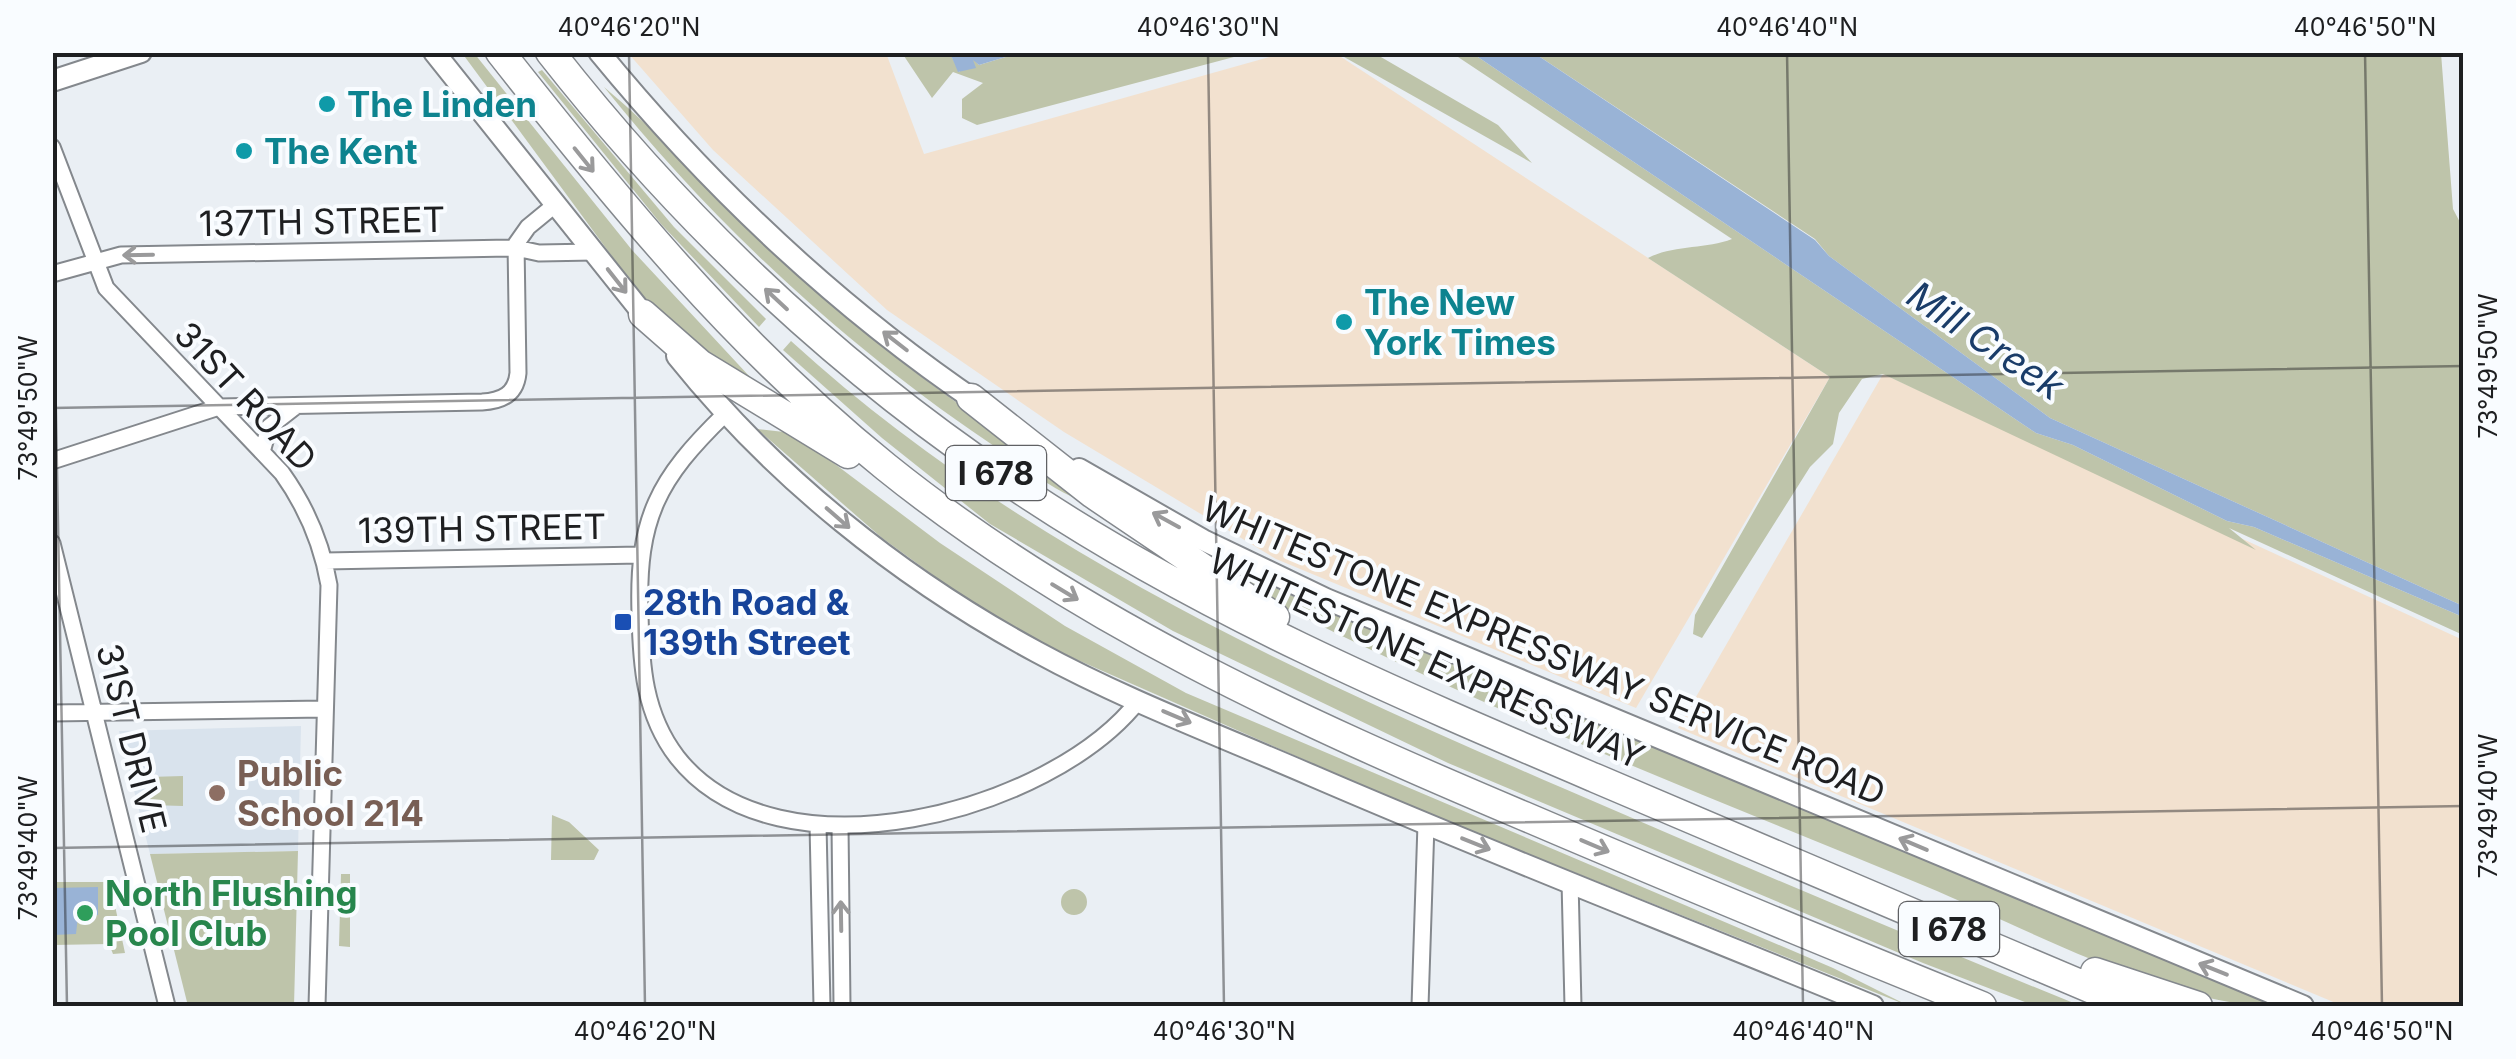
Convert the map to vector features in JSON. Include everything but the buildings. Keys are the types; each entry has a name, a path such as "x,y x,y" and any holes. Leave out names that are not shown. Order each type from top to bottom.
{"highway":[{"name":"I 678","path":"500,52 634,221 745,341 872,455 983,539 1130,630 1302,718 1744,910 1982,1006"},
{"name":"WHITESTONE EXPRESSWAY","path":"550,52 612,129 719,244 809,329 990,469 1202,598 1450,717 2132,1006"},
{"path":"643,314 707,369 983,539"},
{"path":"971,398 1080,484 1223,585 1450,717"},
{"path":"1766,851 2198,1006"},
{"path":"1744,910 1954,1006"}],"main road":[{"path":"52,81 141,52"},
{"path":"434,52 725,414 839,520 922,582 1036,652 1138,700 1426,824 1873,1006"},
{"path":"454,52 489,102 519,158"},
{"name":"WHITESTONE EXPRESSWAY SERVICE ROAD","path":"598,52 680,145 768,232 871,322 971,398 1144,508 1305,590 2303,1006"}],"street":[{"name":"31ST ROAD","path":"52,147 106,288 299,496 325,561 328,586 318,1006"},
{"path":"52,461 218,407 482,402 511,392 518,372 516,248 528,227 556,204"},
{"name":"137TH STREET","path":"52,274 122,255 516,248 539,253 594,252"},
{"path":"262,452 269,427 297,405"},
{"path":"725,414 681,458 658,491 640,555 643,677 654,718 670,746 699,780 728,801 779,820 818,825 928,815 1007,790 1092,743 1138,700"},
{"name":"31ST DRIVE","path":"52,542 168,1006"},
{"name":"139TH STREET","path":"325,561 640,555"},
{"path":"52,714 325,709"},
{"path":"1420,1006 1426,824"},
{"path":"818,825 822,1006"},
{"path":"840,825 842,1006"},
{"path":"1570,881 1573,1006"}],"shaded area":[{"path":"628,53 886,53 924,154 1284,53 1335,53 1830,377 1636,708 1276,559 1064,432 887,310 713,150"},
{"path":"1883,374 2463,640 2463,1006 2343,1006 1678,728"},
{"name":"Public School 214","path":"301,726 298,851 150,854 119,731"}],"green space":[{"path":"462,53 474,53 632,250 750,377 745,384 656,316"},
{"path":"902,53 950,53 959,72 972,58 979,65 1019,53 1249,53 977,125 962,118 962,99 983,83 953,72 932,98"},
{"path":"1337,53 1374,53 1498,125 1532,163"},
{"path":"1452,53 1472,53 2036,433 2073,445 2227,521 2254,527 2463,617 2463,635 2229,528 2256,550 1883,374 1862,379 1839,413 1833,444 1810,467 1702,638 1693,634 1695,615 1830,377 1648,258 1732,239"},
{"path":"1534,53 2441,53 2453,209 2462,226 2459,53 2463,53 2463,606 2050,418 1829,256 1815,239"},
{"path":"542,70 674,227 766,319 759,327 661,224 538,72"},
{"path":"604,87 843,315 1077,490 1080,500 1050,485 948,414 840,330 739,237"},
{"path":"791,341 877,414 967,480 1062,541 1258,649 1565,789 2081,1006 2035,1006 1923,963 1448,763 1173,631 990,524 882,438 783,350"},
{"path":"757,429 784,432 807,443 940,543 1065,626 1186,693 1833,968 1909,1006 1423,812 1039,643 955,591 882,538"},
{"path":"1223,563 1305,602 2275,1006 2233,1003 2189,993 2097,962 1406,667 1238,583 1221,568"},
{"path":"183,776 183,806 150,805 149,777"},
{"path":"552,815 569,822 599,850 594,860 551,860"},
{"path":"298,851 294,1006 188,1006 150,854"},
{"path":"341,874 350,874 350,947 339,946"},
{"name":"North Flushing Pool Club","path":"52,882 110,882 125,953 113,954 109,944 53,945"},
{"path":"1074,889 1083,893 1087,902 1083,911 1074,915 1065,911 1061,902 1065,893"}],"water":[{"path":"950,53 1019,53 979,65 973,60 976,68 958,72"},
{"path":"1472,53 1534,53 1815,240 1829,256 2050,418 2463,606 2463,617 2254,527 2227,521 2073,445 2036,433"},
{"path":"98,887 98,915 78,916 76,934 53,935 53,888"}],"place":[{"name":"The Linden","path":"327,104"},
{"name":"The Kent","path":"244,151"},
{"name":"The New York Times","path":"1344,322"},
{"name":"28th Road & 139th Street","path":"623,622"},
{"name":"Public School 214","path":"217,793"},
{"name":"North Flushing Pool Club","path":"85,913"}],"water label":[{"name":"Mill Creek","path":"1986,340"}]}
